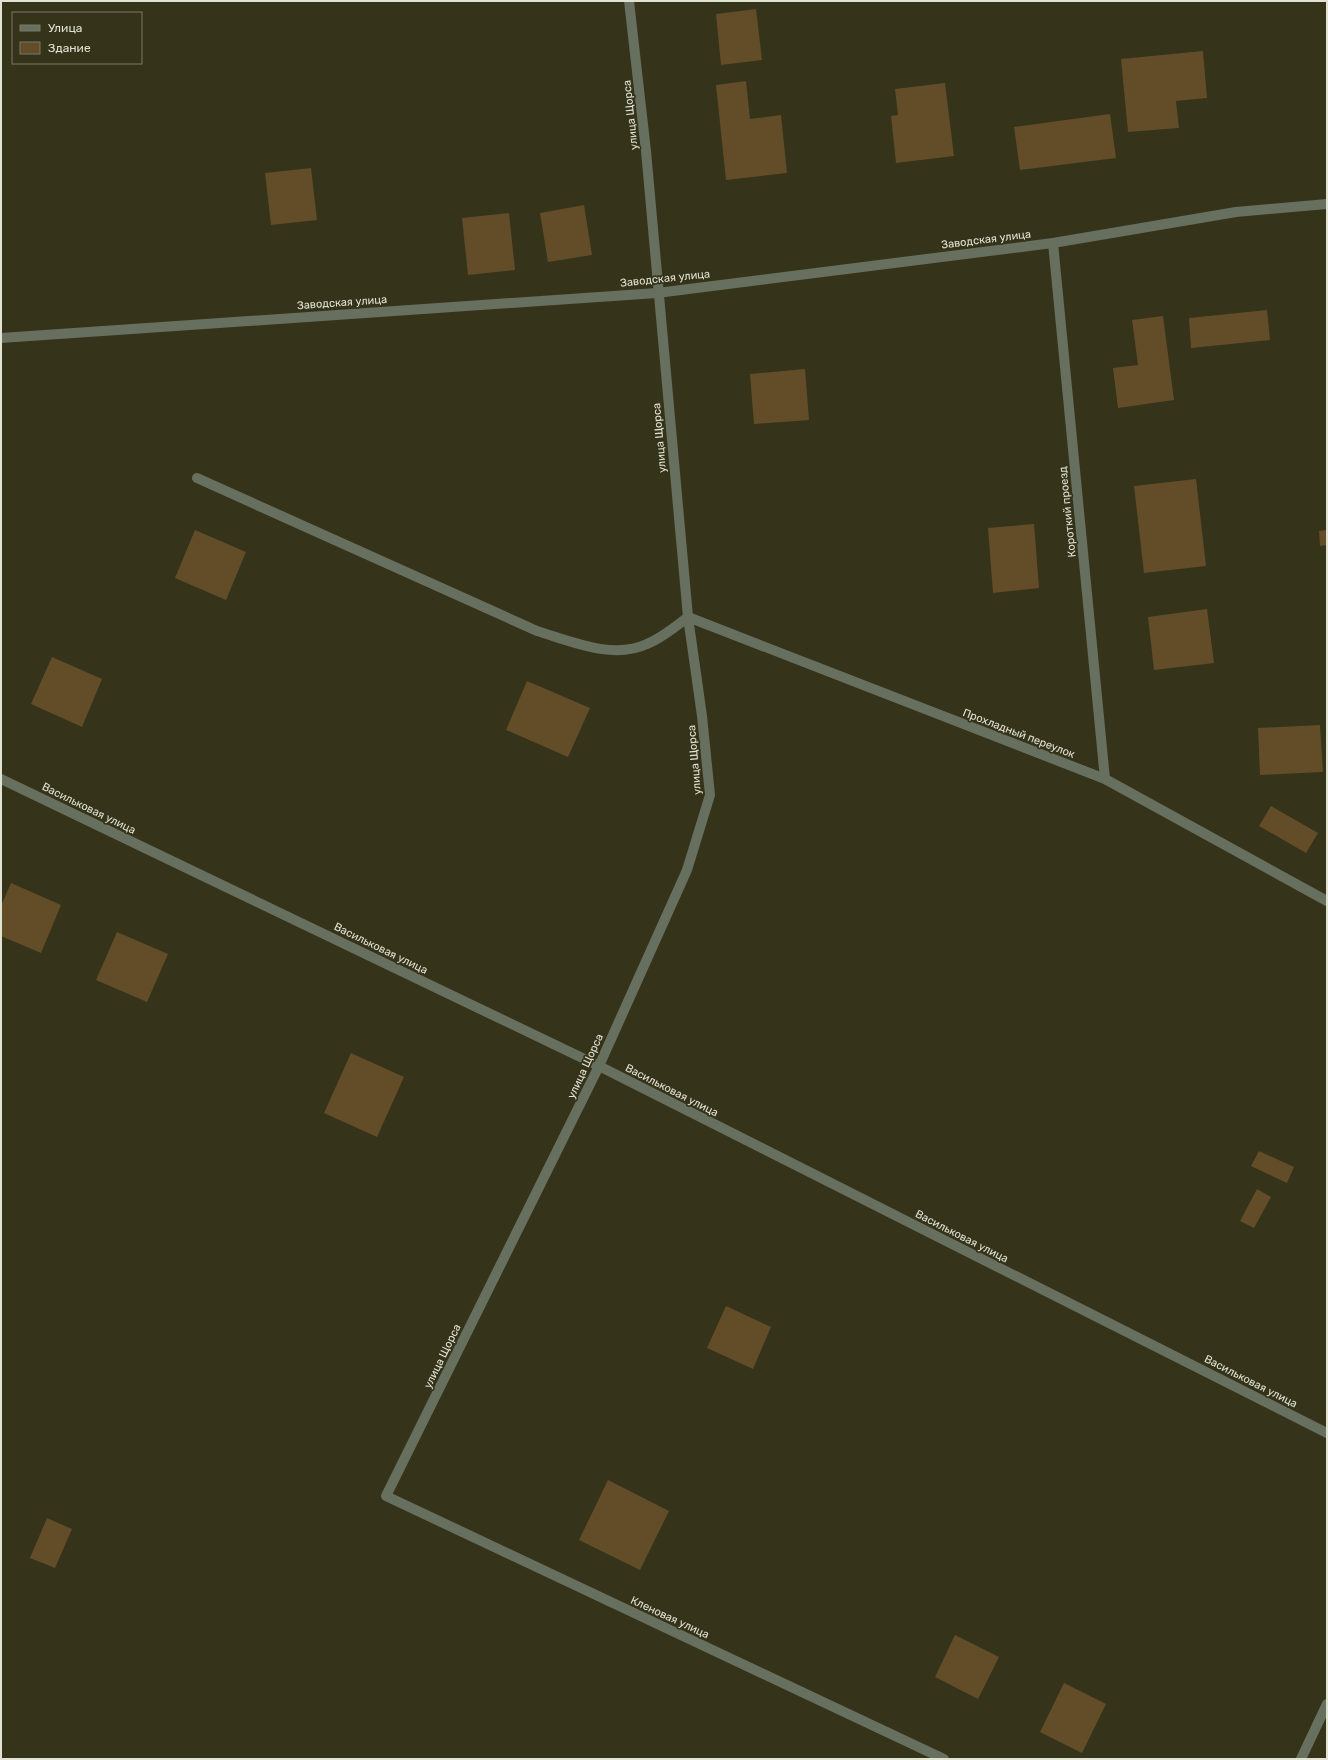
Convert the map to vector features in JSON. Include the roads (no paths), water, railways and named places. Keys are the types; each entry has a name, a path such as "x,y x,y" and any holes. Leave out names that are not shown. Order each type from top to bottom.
{"street":[{"name":"улица Щорса","path":"386,1496 599,1066 687,870 710,795 702,716 688,617 657,293 646,151 629,1"},
{"name":"Заводская улица","path":"1,338 657,293 1052,243 1236,212 1327,204"},
{"name":"Короткий проезд","path":"1052,243 1105,779"},
{"path":"198,478 537,631 585,646 620,650 646,645 669,632 688,617"},
{"name":"Прохладный переулок","path":"688,617 1105,779 1327,901"},
{"name":"Васильковая улица","path":"1,779 599,1066 1327,1433"},
{"name":"Кленовая улица","path":"386,1496 944,1759"},
{"path":"1301,1759 1327,1704"}]}
